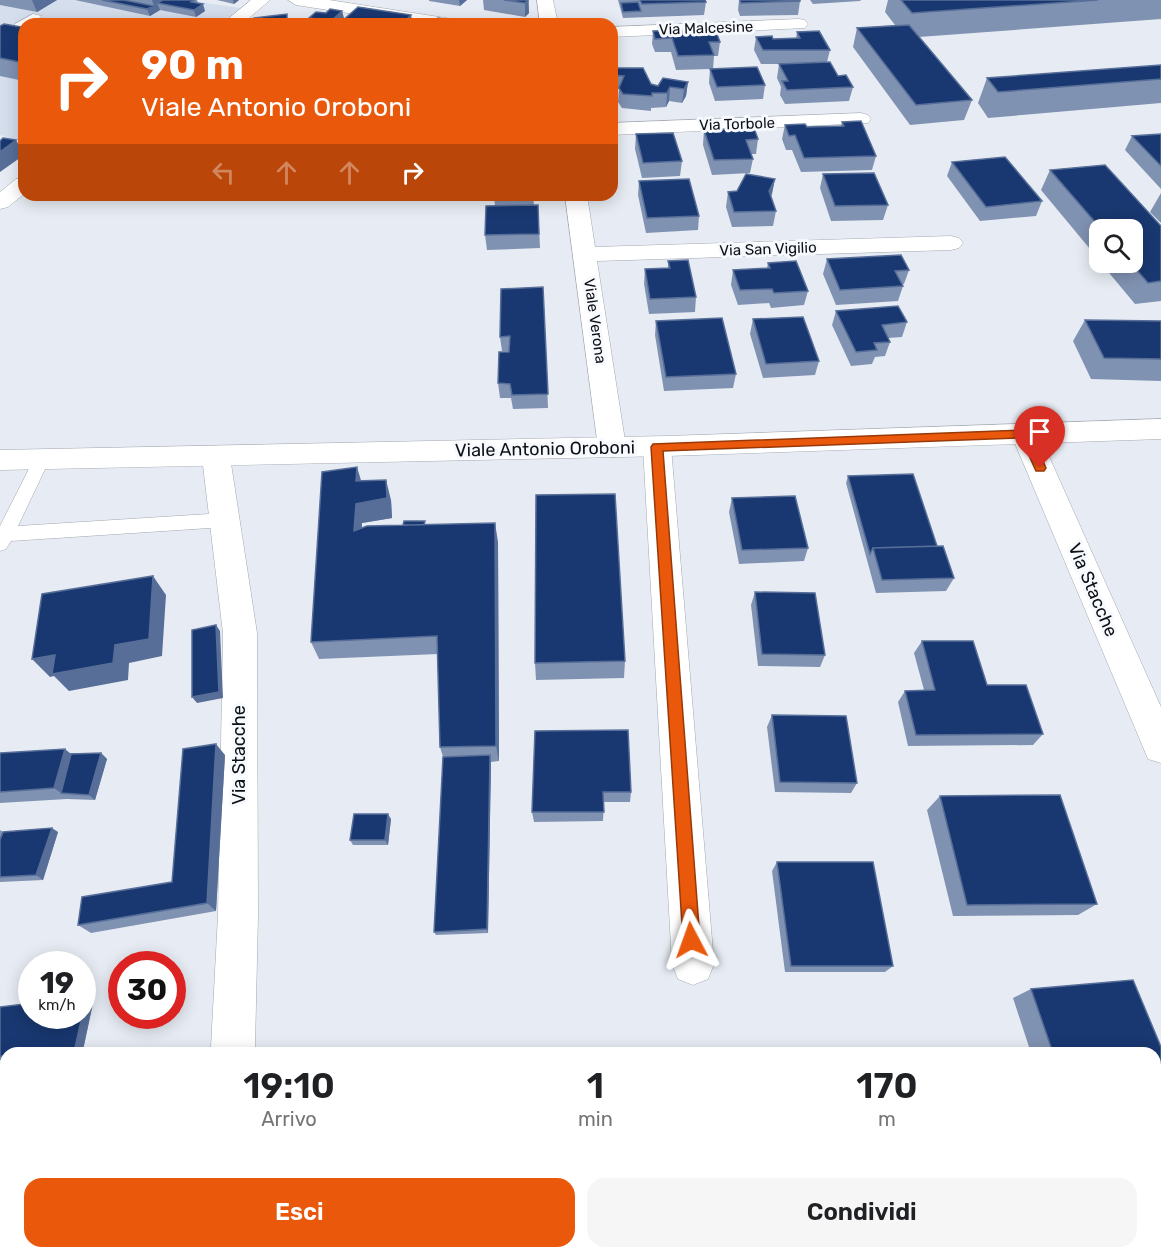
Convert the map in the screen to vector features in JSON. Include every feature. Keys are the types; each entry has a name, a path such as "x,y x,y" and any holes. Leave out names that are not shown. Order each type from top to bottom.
{"street":[{"path":"239,18 262,0"},
{"path":"296,0 414,18"},
{"path":"545,0 548,18"},
{"name":"Via Malcesine","path":"618,32 799,24"},
{"name":"Via Torbole","path":"618,129 861,119"},
{"path":"0,202 18,188"},
{"name":"Viale Verona","path":"577,201 612,447"},
{"name":"Via San Vigilio","path":"586,254 951,243"},
{"name":"Viale Antonio Oroboni","path":"0,460 657,447 1161,429"},
{"name":"Via Stacche","path":"1025,434 1161,747"},
{"path":"657,447 693,964"},
{"name":"Via Stacche","path":"216,457 240,633 238,915 233,1047"}],"lane":[{"path":"33,18 37,16"},
{"path":"3,539 41,460"},
{"path":"3,539 225,520"}],"shaded area":[{"path":"0,0 186,0 240,8 227,18 18,18 18,140 0,135"}],"building":[{"path":"102,0 124,0 154,6 147,9"},
{"path":"163,0 195,0 191,2 203,4 194,10 157,3"},
{"path":"504,0 528,0 525,3"},
{"path":"640,0 705,0 706,2 642,4"},
{"path":"740,0 800,0 800,1 741,3"},
{"path":"901,0 1098,0 912,13"},
{"path":"638,2 641,11 623,12 621,3"},
{"path":"358,7 411,15 408,18 346,18"},
{"path":"330,9 342,11 334,18 309,18 316,12 326,13"},
{"path":"287,14 287,18 254,18"},
{"path":"4,24 18,26 18,62 0,58 0,26"},
{"path":"909,25 972,100 916,105 857,28"},
{"path":"715,29 720,42 709,42 714,55 678,56 672,38 655,39 653,31"},
{"path":"819,31 830,50 763,50 756,37 800,38 797,32"},
{"path":"830,62 838,76 846,75 853,87 787,90 782,81 788,81 779,64"},
{"path":"1161,65 1161,79 998,92 987,78"},
{"path":"757,67 765,85 717,87 710,69"},
{"path":"618,68 643,68 651,84 658,86 663,78 688,82 684,89 670,87 667,93 652,93 652,96 623,94 619,88 624,76 618,76"},
{"path":"861,121 876,156 804,158 795,135 789,136 785,125 844,126 842,122"},
{"path":"754,128 758,139 746,140 753,159 714,160 704,130"},
{"path":"673,133 682,161 643,163 636,134"},
{"path":"1161,134 1161,166 1132,136"},
{"path":"3,138 16,140 0,152 0,141"},
{"path":"1005,157 1042,201 986,207 952,162"},
{"path":"1105,165 1161,226 1161,281 1148,283 1139,273 1143,273 1143,219 1092,219 1050,170"},
{"path":"874,173 888,205 835,206 823,174"},
{"path":"746,174 775,179 769,191 776,211 734,212 728,192 737,191"},
{"path":"689,179 699,216 647,218 639,181"},
{"path":"538,205 539,234 485,235 486,206"},
{"path":"901,255 909,270 895,271 903,286 840,290 827,259"},
{"path":"688,260 696,297 650,299 645,269 670,268 668,261"},
{"path":"796,261 808,291 774,293 772,289 740,290 733,270 770,268 768,263"},
{"path":"543,287 548,394 512,395 510,384 498,383 499,352 509,352 510,336 500,337 501,289"},
{"path":"898,306 907,322 882,325 890,342 874,343 877,350 856,352 836,311"},
{"path":"803,317 819,361 766,364 753,319"},
{"path":"722,318 736,374 666,377 656,321"},
{"path":"1085,320 1161,321 1161,359 1104,358"},
{"path":"357,467 356,481 386,480 387,498 356,504 354,531 367,526 495,523 496,746 440,747 437,636 311,642 322,472"},
{"path":"913,474 937,546 873,548 870,554 848,476"},
{"path":"615,494 625,661 535,663 536,495"},
{"path":"795,496 808,548 742,550 732,498"},
{"path":"404,521 425,521 424,525 403,525"},
{"path":"943,546 954,578 882,580 873,548"},
{"path":"153,576 149,639 115,645 113,663 52,674 55,655 32,659 42,594"},
{"path":"755,592 815,593 825,655 762,654"},
{"path":"216,625 219,692 192,697 192,630"},
{"path":"922,641 973,641 987,685 1026,685 1043,734 916,735 905,691 935,690"},
{"path":"772,715 846,716 857,783 780,782"},
{"path":"628,730 631,792 603,792 604,812 532,812 535,731"},
{"path":"216,744 207,903 78,925 82,897 172,882 183,749"},
{"path":"65,749 54,788 0,792 0,753"},
{"path":"101,753 89,795 61,793 71,754"},
{"path":"490,755 487,929 434,932 443,757"},
{"path":"1060,795 1097,904 967,905 940,796"},
{"path":"354,814 388,814 385,840 350,840"},
{"path":"52,828 36,875 0,877 0,840 3,832"},
{"path":"777,862 873,862 893,966 791,966"},
{"path":"1133,980 1161,1047 1051,1047 1031,989"},
{"path":"18,1005 18,1029 79,1029 75,1047 0,1047 0,1007"}],"route":[{"path":"691,940 657,447 1025,434 1040,468"}]}
